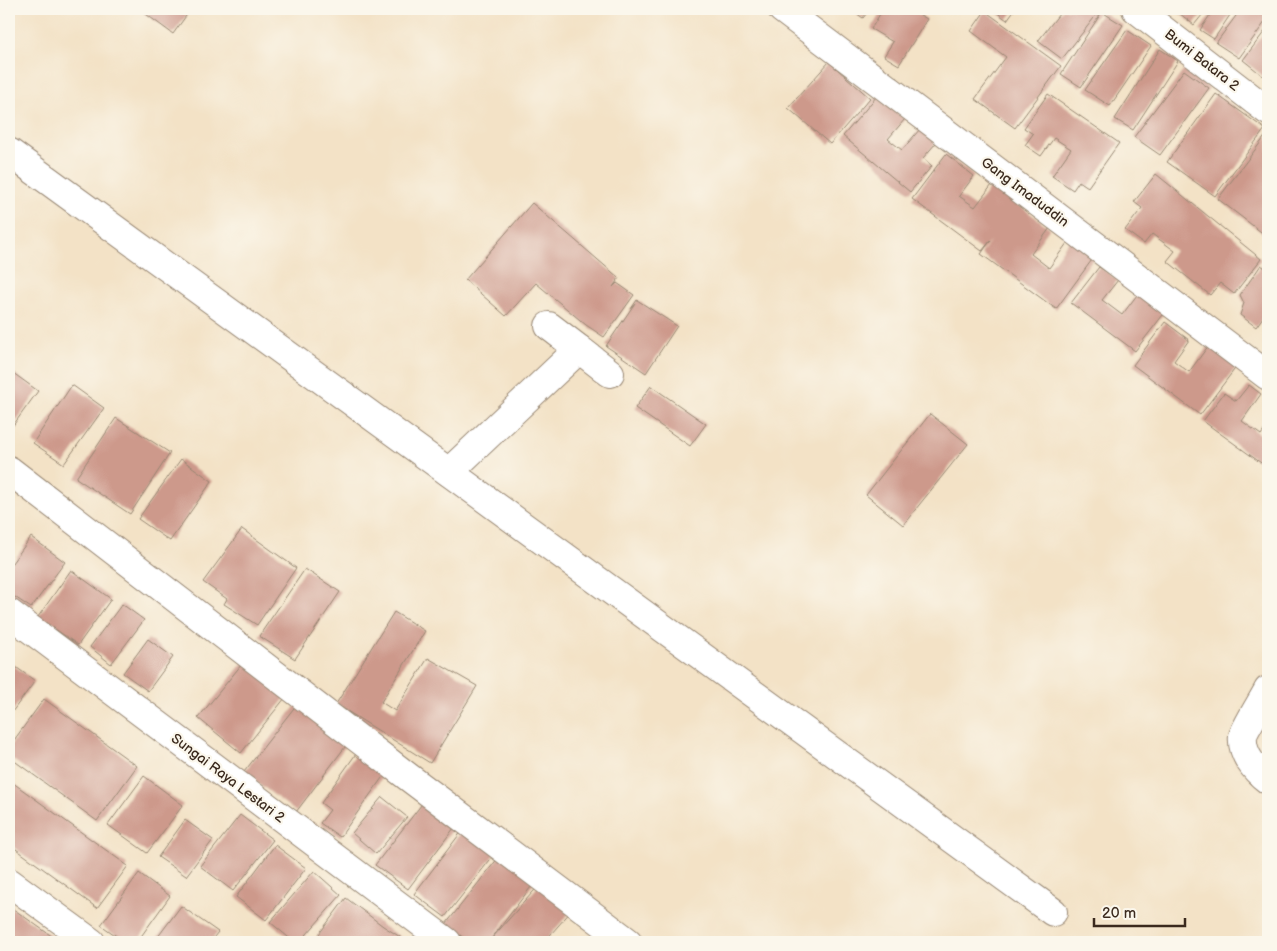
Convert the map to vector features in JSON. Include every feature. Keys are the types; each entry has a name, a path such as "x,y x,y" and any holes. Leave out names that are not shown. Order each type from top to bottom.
{"street":[{"name":"Gang Imaduddin","path":"782,9 1268,376"},
{"name":"Bumi Batara 2","path":"1136,9 1268,111"},
{"path":"9,152 1053,912"},
{"path":"549,326 610,373"},
{"path":"449,472 579,349"},
{"path":"9,470 399,770 628,942"},
{"name":"Sungai Raya Lestari 2","path":"9,613 447,942"},
{"path":"1268,690 1243,735 1247,755 1258,772 1268,780"},
{"path":"9,882 91,942"}],"building":[{"path":"139,9 191,9 173,34"},
{"path":"850,9 870,9 863,18"},
{"path":"883,9 910,9 927,19 899,65 884,56 893,42 871,29"},
{"path":"992,9 1015,9 1007,20"},
{"path":"1063,9 1101,9 1062,59 1038,41"},
{"path":"1182,9 1207,9 1194,25 1179,13"},
{"path":"1214,9 1234,9 1214,39 1200,30"},
{"path":"1241,9 1268,9 1268,18 1239,58 1216,43"},
{"path":"985,11 1061,66 1015,128 975,99 1006,57 971,31"},
{"path":"1102,12 1123,25 1081,87 1061,74"},
{"path":"1268,27 1268,77 1267,79 1243,60"},
{"path":"1127,30 1151,46 1110,106 1085,90"},
{"path":"1160,49 1178,61 1133,130 1115,119"},
{"path":"829,62 870,98 830,144 788,108"},
{"path":"1184,70 1209,88 1160,155 1134,137"},
{"path":"1048,94 1119,143 1088,187 1079,181 1073,190 1052,176 1071,149 1054,138 1041,156 1025,145 1033,134 1024,128"},
{"path":"1216,94 1265,129 1215,196 1167,162"},
{"path":"877,96 905,119 888,139 902,150 920,129 936,143 923,158 932,166 910,192 843,136"},
{"path":"1267,134 1268,230 1265,235 1218,199"},
{"path":"946,154 974,176 959,196 975,207 992,185 1050,228 1031,254 1049,268 1070,239 1094,257 1056,309 981,254 991,240 982,251 912,199"},
{"path":"1156,174 1261,259 1234,294 1220,283 1210,295 1167,261 1175,251 1152,234 1144,244 1125,230 1142,208 1134,202"},
{"path":"532,203 619,278 613,287 617,283 634,295 604,337 586,325 536,283 506,316 465,280"},
{"path":"1261,265 1268,270 1268,310 1256,327 1240,315 1244,303 1240,295"},
{"path":"1099,267 1118,280 1102,300 1122,315 1140,291 1166,311 1135,351 1071,303"},
{"path":"637,300 677,326 646,373 606,346"},
{"path":"1165,322 1189,340 1174,361 1189,372 1209,345 1237,366 1200,415 1133,365"},
{"path":"9,370 38,391 9,431"},
{"path":"72,385 104,408 64,464 33,443"},
{"path":"1249,385 1261,394 1242,421 1261,435 1268,425 1268,468 1203,421 1224,393 1236,401"},
{"path":"651,386 706,424 690,446 635,408"},
{"path":"930,414 968,444 903,525 866,495"},
{"path":"116,418 170,453 130,514 76,478"},
{"path":"181,459 212,481 170,541 138,519"},
{"path":"242,529 296,568 257,625 224,604 227,599 203,582"},
{"path":"31,537 65,562 31,608 9,593 9,567"},
{"path":"305,569 340,592 295,659 259,636"},
{"path":"71,570 111,599 78,645 38,617"},
{"path":"122,604 144,620 111,664 90,647"},
{"path":"394,612 425,631 381,702 395,711 428,658 477,686 430,763 336,704"},
{"path":"148,639 173,657 148,691 123,673"},
{"path":"246,659 289,693 241,753 198,718"},
{"path":"9,662 35,681 9,716"},
{"path":"44,699 137,766 97,821 9,757 9,747"},
{"path":"297,704 348,743 296,812 244,772"},
{"path":"358,751 387,771 340,837 320,823 330,810 321,803"},
{"path":"144,776 183,805 147,853 108,825"},
{"path":"9,780 128,866 97,908 9,844"},
{"path":"382,797 407,817 376,854 352,833"},
{"path":"425,800 457,824 408,889 375,865"},
{"path":"240,815 273,840 233,891 200,866"},
{"path":"185,820 213,840 186,876 158,857"},
{"path":"465,827 497,851 445,917 414,894"},
{"path":"275,845 306,868 266,920 236,897"},
{"path":"502,853 537,879 492,938 541,883 572,910 544,942 469,942 446,924"},
{"path":"314,871 341,895 300,942 294,942 270,922"},
{"path":"139,873 170,896 137,942 125,942 101,925"},
{"path":"346,898 383,926 408,942 313,942"},
{"path":"9,906 60,942 9,942"},
{"path":"181,906 218,932 210,942 154,942"}]}
